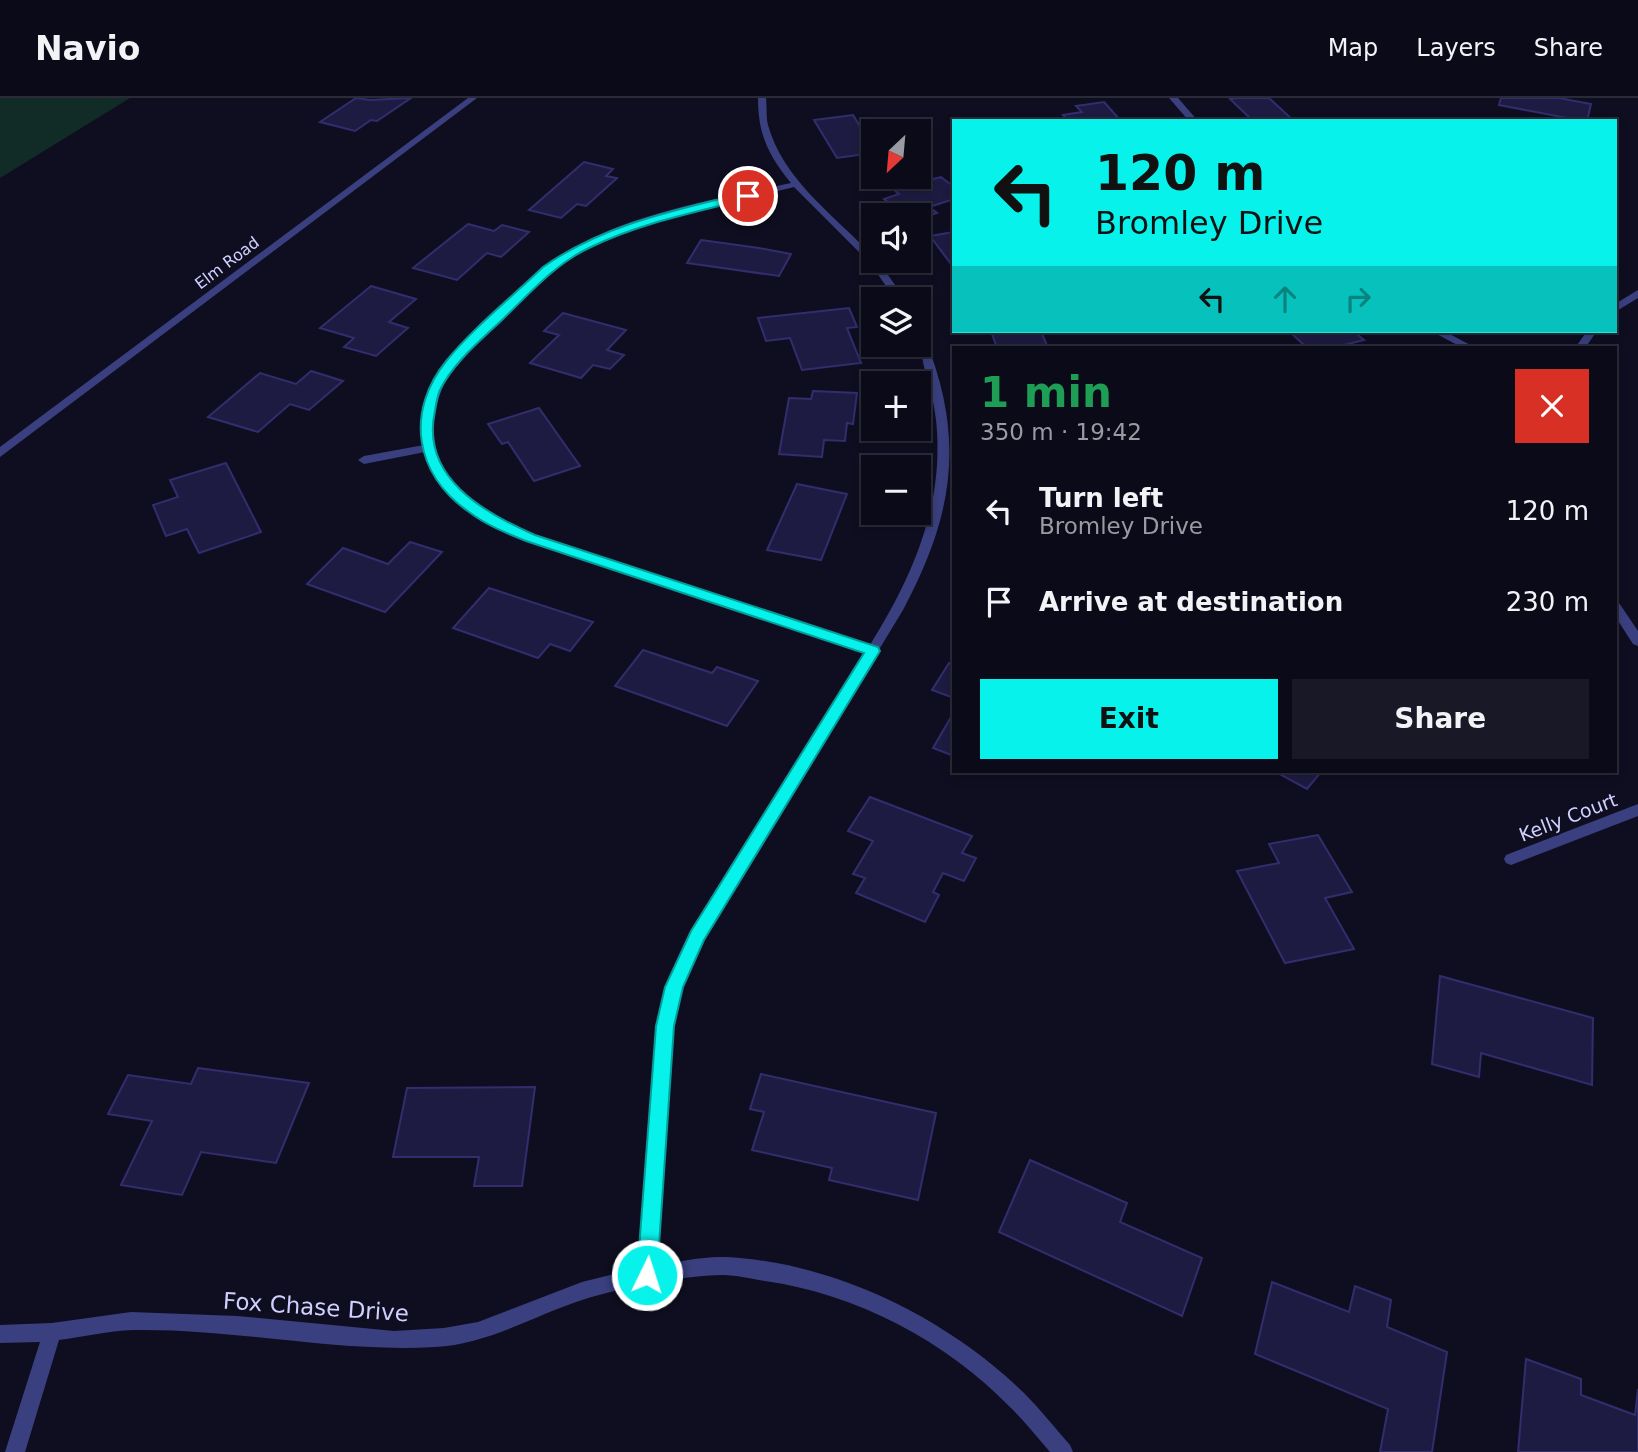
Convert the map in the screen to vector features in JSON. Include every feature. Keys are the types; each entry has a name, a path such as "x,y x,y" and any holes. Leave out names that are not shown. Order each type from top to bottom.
{"street":[{"name":"Elm Road","path":"0,453 473,98"},
{"path":"762,98 763,121 771,147 796,184 861,249"},
{"path":"1173,98 1192,119"},
{"path":"796,184 631,226 563,258 547,270 452,362 433,392 428,408 425,426 428,447 433,464 456,495 495,523 530,538 873,651"},
{"path":"1617,308 1638,293"},
{"path":"1440,333 1467,346"},
{"path":"647,1275 665,1026 674,987 697,937 873,651 922,556 940,502 943,442 939,395 926,357"},
{"path":"364,460 428,447"},
{"path":"1617,610 1638,641"},
{"name":"Kelly Court","path":"1511,859 1638,810"},
{"name":"Fox Chase Drive","path":"0,1335 52,1332 131,1321 237,1325 394,1340 444,1337 478,1331 582,1292 647,1275 724,1266 795,1276 872,1301 919,1325 964,1355 1017,1400 1063,1452"},
{"path":"15,1452 52,1332"}],"green space":[{"path":"0,98 130,98 0,178"}],"building":[{"path":"356,98 411,98 377,121 371,120 355,131 320,122"},
{"path":"1269,98 1292,119 1251,119 1230,99"},
{"path":"1501,98 1559,98 1591,104 1587,119 1572,119 1499,105"},
{"path":"1104,102 1119,119 1066,119 1063,115 1082,112 1076,106"},
{"path":"853,115 861,128 861,155 837,158 814,120"},
{"path":"584,162 613,169 606,176 617,178 586,206 577,204 561,218 529,210"},
{"path":"931,177 941,177 952,185 952,200 931,206 931,203 889,203 884,199 899,194 893,189 931,189"},
{"path":"468,224 494,231 502,225 529,232 501,257 487,253 457,280 413,268"},
{"path":"952,232 952,265 931,237 931,236"},
{"path":"701,240 791,254 779,276 687,263"},
{"path":"371,286 416,299 389,322 408,328 376,356 344,347 354,338 320,328"},
{"path":"849,308 857,327 847,328 861,363 802,370 790,338 766,341 758,318"},
{"path":"563,313 626,330 607,350 624,355 610,369 593,365 581,378 530,363 559,335 544,331"},
{"path":"992,333 1042,333 1047,346 996,346"},
{"path":"1291,333 1355,333 1364,340 1340,346 1305,346"},
{"path":"311,371 343,381 309,410 290,404 258,432 208,417 260,373 296,384"},
{"path":"813,391 857,393 853,424 847,423 845,441 824,440 822,457 779,454 789,398 811,399"},
{"path":"539,408 580,466 534,481 508,442 502,444 488,424"},
{"path":"226,463 261,532 199,553 187,529 166,536 153,505 178,497 170,480"},
{"path":"797,484 847,494 821,560 767,550"},
{"path":"410,542 442,552 385,612 307,584 343,548 388,564"},
{"path":"489,588 593,622 570,651 550,644 538,658 453,628"},
{"path":"643,650 712,673 717,667 758,681 727,726 615,686"},
{"path":"949,663 952,664 952,697 932,690"},
{"path":"952,715 952,755 933,748"},
{"path":"1278,773 1320,773 1307,789"},
{"path":"870,797 972,836 962,853 976,858 964,881 943,873 933,892 939,895 925,922 856,893 865,878 853,874 873,841 848,831"},
{"path":"1318,835 1352,892 1325,898 1354,949 1285,963 1237,871 1279,863 1269,844"},
{"path":"1440,976 1593,1018 1592,1085 1481,1053 1479,1077 1432,1064"},
{"path":"198,1068 309,1083 276,1163 201,1152 182,1195 121,1185 152,1121 108,1114 128,1075 191,1084"},
{"path":"761,1074 936,1113 918,1200 829,1180 832,1168 752,1150 764,1112 750,1109"},
{"path":"535,1087 522,1186 474,1186 479,1157 393,1157 407,1088"},
{"path":"1030,1160 1127,1203 1120,1222 1202,1258 1182,1316 999,1232"},
{"path":"1272,1282 1349,1312 1355,1286 1391,1300 1387,1327 1447,1352 1432,1452 1380,1452 1388,1409 1255,1354"},
{"path":"1526,1359 1581,1379 1581,1395 1635,1415 1638,1389 1638,1452 1518,1452"}],"route":[{"path":"647,1275 665,1026 674,987 697,937 873,651 530,538 495,523 471,508 443,480 433,464 425,426 433,392 452,362 547,270 563,258 606,236 651,219 748,196"}]}
